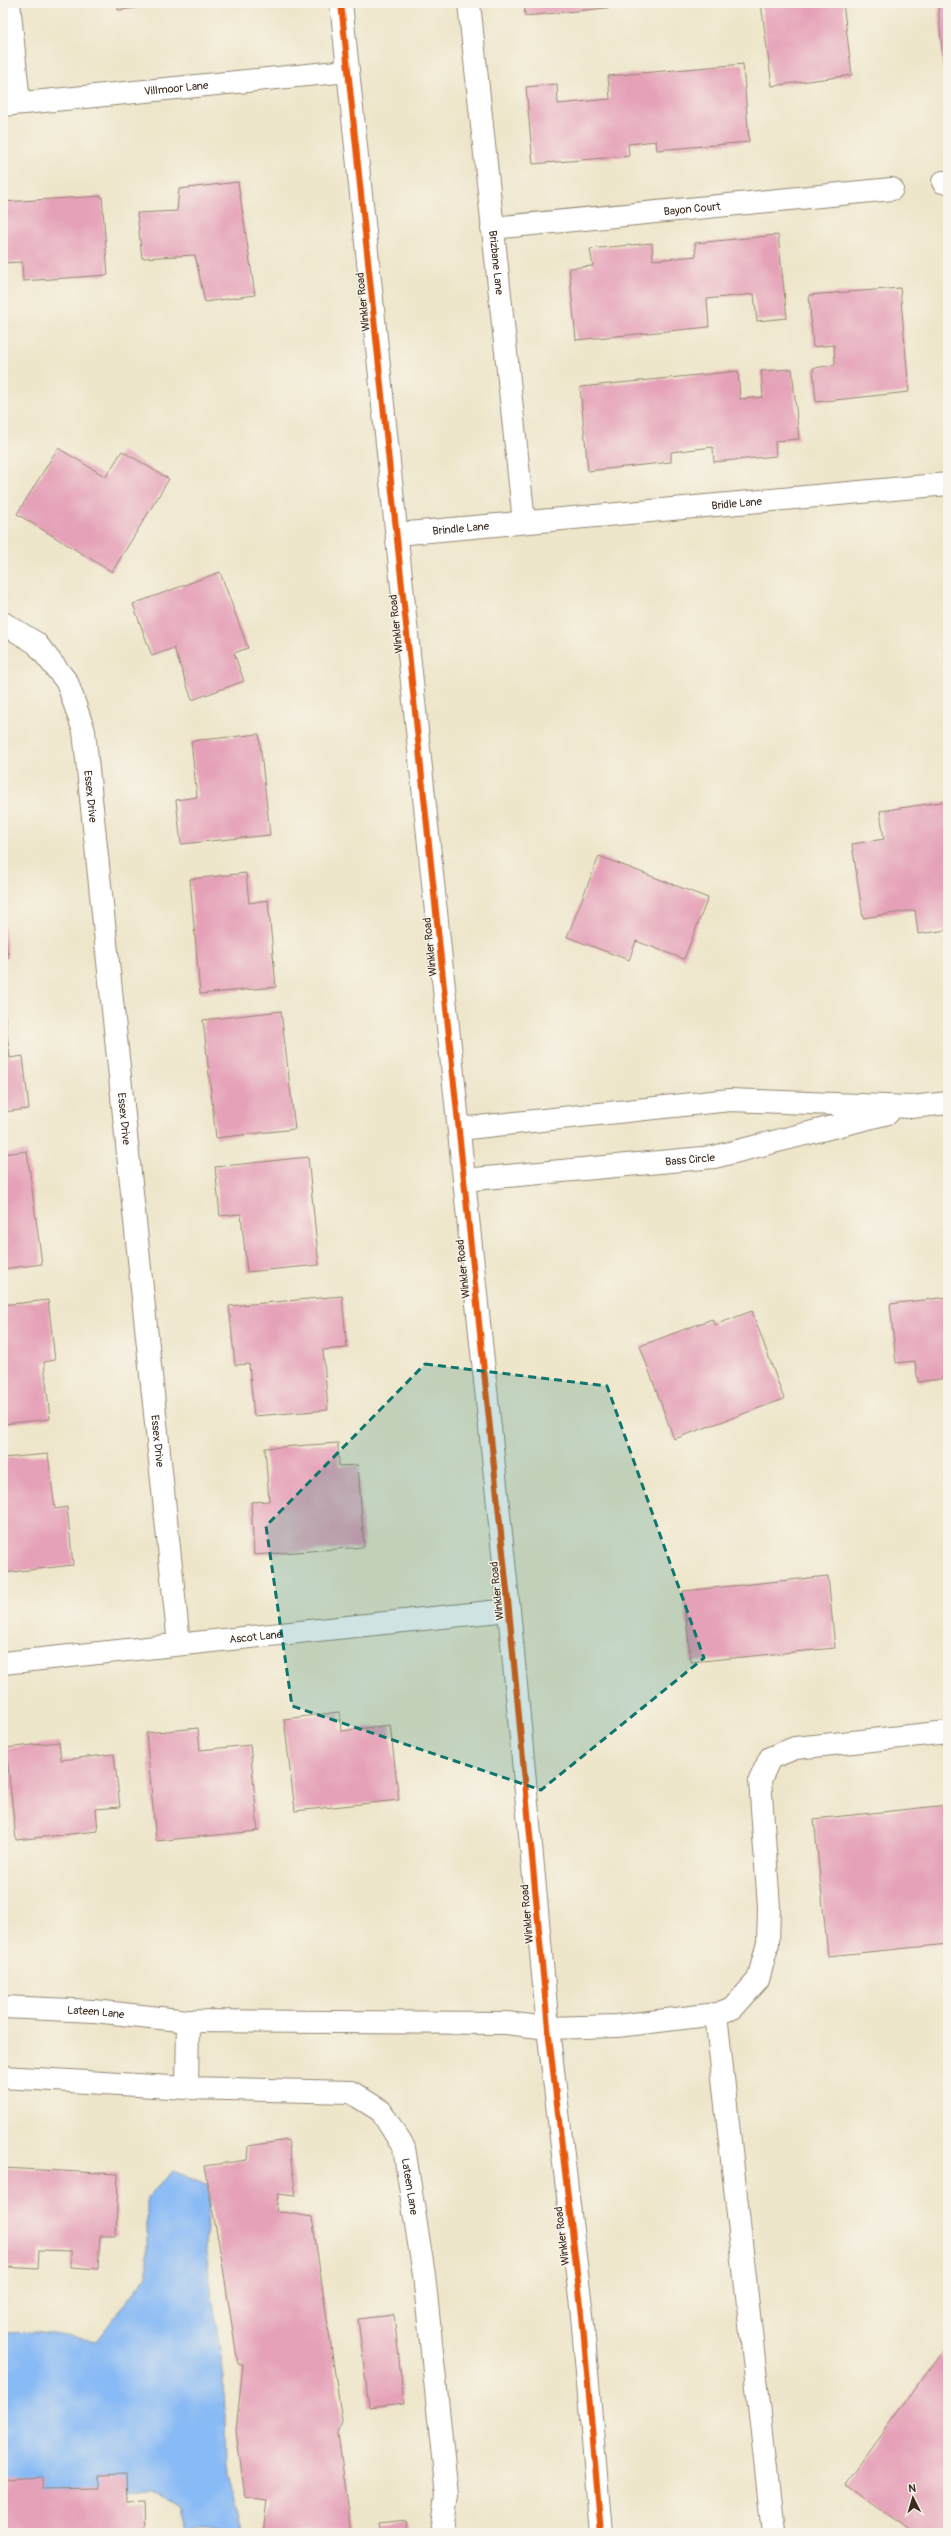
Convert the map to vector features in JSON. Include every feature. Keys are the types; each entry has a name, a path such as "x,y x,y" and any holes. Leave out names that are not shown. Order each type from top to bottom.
{"street":[{"path":"9,3 11,104"},
{"name":"Winkler Road","path":"341,3 509,1610 548,2028 582,2315 601,2533"},
{"name":"Brizbane Lane","path":"469,3 524,522"},
{"name":"Villmoor Lane","path":"11,104 348,71"},
{"name":"Bayon Court","path":"492,228 892,189"},
{"name":"Bridle Lane","path":"524,522 948,484"},
{"name":"Brindle Lane","path":"397,534 524,522"},
{"name":"Essex Drive","path":"3,623 36,643 67,682 84,731 178,1644"},
{"name":"Bass Circle","path":"459,1129 730,1100 911,1107"},
{"name":"Bass Circle","path":"464,1180 714,1157 911,1107 948,1103"},
{"name":"Ascot Lane","path":"3,1663 509,1610"},
{"name":"Lateen Lane","path":"3,2007 94,2011 188,2021 506,2023 548,2028 616,2026 716,2014 733,2008 758,1980 768,1943 769,1907 760,1780 770,1758 795,1748 948,1732"},
{"path":"716,2014 773,2533"},
{"path":"187,2088 188,2021"},
{"name":"Lateen Lane","path":"3,2077 187,2088 351,2092 380,2111 404,2148 424,2275 447,2495 442,2533"}],"highlighted area":[{"path":"425,1364 607,1386 704,1658 541,1790 292,1706 266,1526"}],"water":[{"path":"173,2171 211,2186 205,2246 224,2377 226,2465 243,2533 187,2533 180,2509 153,2489 3,2492 3,2333 41,2332 96,2341 147,2276 147,2198"}],"building":[{"path":"118,3 170,3 170,4 118,10"},
{"path":"524,3 647,3 647,4 525,16"},
{"path":"761,3 843,3 852,75 772,86"},
{"path":"938,3 948,3 948,63 943,64"},
{"path":"743,64 749,142 657,150 656,141 628,144 629,156 533,164 526,87 557,84 558,104 610,99 608,76"},
{"path":"238,182 255,295 205,302 195,255 142,258 137,213 177,211 179,189"},
{"path":"102,196 108,275 23,281 22,262 3,263 3,202"},
{"path":"778,235 787,318 757,321 754,294 707,299 709,327 576,340 569,268 593,266 590,249 652,243 653,260 696,256 695,243"},
{"path":"900,288 909,392 816,402 813,368 835,365 834,345 813,347 809,295"},
{"path":"792,369 799,439 775,441 776,456 714,462 713,447 671,452 671,462 588,471 580,387 738,371 740,399 763,397 761,371"},
{"path":"58,448 106,477 122,451 169,479 112,572 17,514"},
{"path":"220,572 248,648 234,653 244,681 192,700 174,648 152,656 133,604"},
{"path":"259,734 270,835 181,844 176,800 197,797 191,741"},
{"path":"948,801 948,930 918,934 915,910 863,918 852,844 884,839 880,811"},
{"path":"599,856 708,898 684,959 636,941 629,960 567,937"},
{"path":"246,873 249,903 268,900 276,987 200,994 190,879"},
{"path":"3,919 8,958 3,958"},
{"path":"3,1001 10,1058 23,1056 29,1109 3,1112"},
{"path":"281,1011 295,1129 216,1138 203,1020"},
{"path":"27,1151 42,1264 3,1269 3,1154"},
{"path":"308,1157 319,1265 247,1272 241,1214 220,1216 215,1167"},
{"path":"342,1296 347,1348 323,1350 328,1410 254,1416 249,1364 235,1365 229,1306"},
{"path":"948,1297 948,1378 918,1382 915,1361 896,1363 890,1304"},
{"path":"48,1300 55,1360 44,1362 50,1419 3,1424 3,1305"},
{"path":"752,1311 784,1399 674,1439 640,1346 712,1319 715,1325"},
{"path":"338,1443 339,1466 358,1465 364,1547 254,1555 251,1502 269,1501 265,1448"},
{"path":"48,1454 55,1509 67,1507 73,1565 3,1573 3,1458"},
{"path":"828,1576 835,1648 691,1662 683,1591"},
{"path":"339,1712 341,1731 390,1725 399,1800 295,1811 284,1719"},
{"path":"198,1728 200,1750 250,1745 258,1831 156,1841 146,1733"},
{"path":"59,1742 61,1760 114,1754 120,1807 96,1809 98,1831 16,1840 6,1748"},
{"path":"948,1805 948,1944 828,1956 814,1819"},
{"path":"288,2140 296,2196 278,2194 276,2211 312,2217 342,2421 338,2435 352,2533 263,2533 267,2500 245,2497 236,2431 243,2364 238,2364 221,2255 204,2166 247,2160 248,2146"},
{"path":"3,2168 118,2174 116,2236 100,2236 98,2269 71,2267 71,2251 39,2250 38,2269 3,2267"},
{"path":"394,2315 404,2403 369,2407 358,2319"},
{"path":"948,2344 948,2533 914,2533 846,2484"},
{"path":"126,2474 127,2503 145,2502 146,2533 3,2533 3,2479 43,2477 42,2489 99,2488 99,2475"},
{"path":"406,2520 408,2533 380,2533 378,2523"}],"cycle path":[{"path":"341,3 509,1610 548,2028 582,2315 601,2533"}]}
